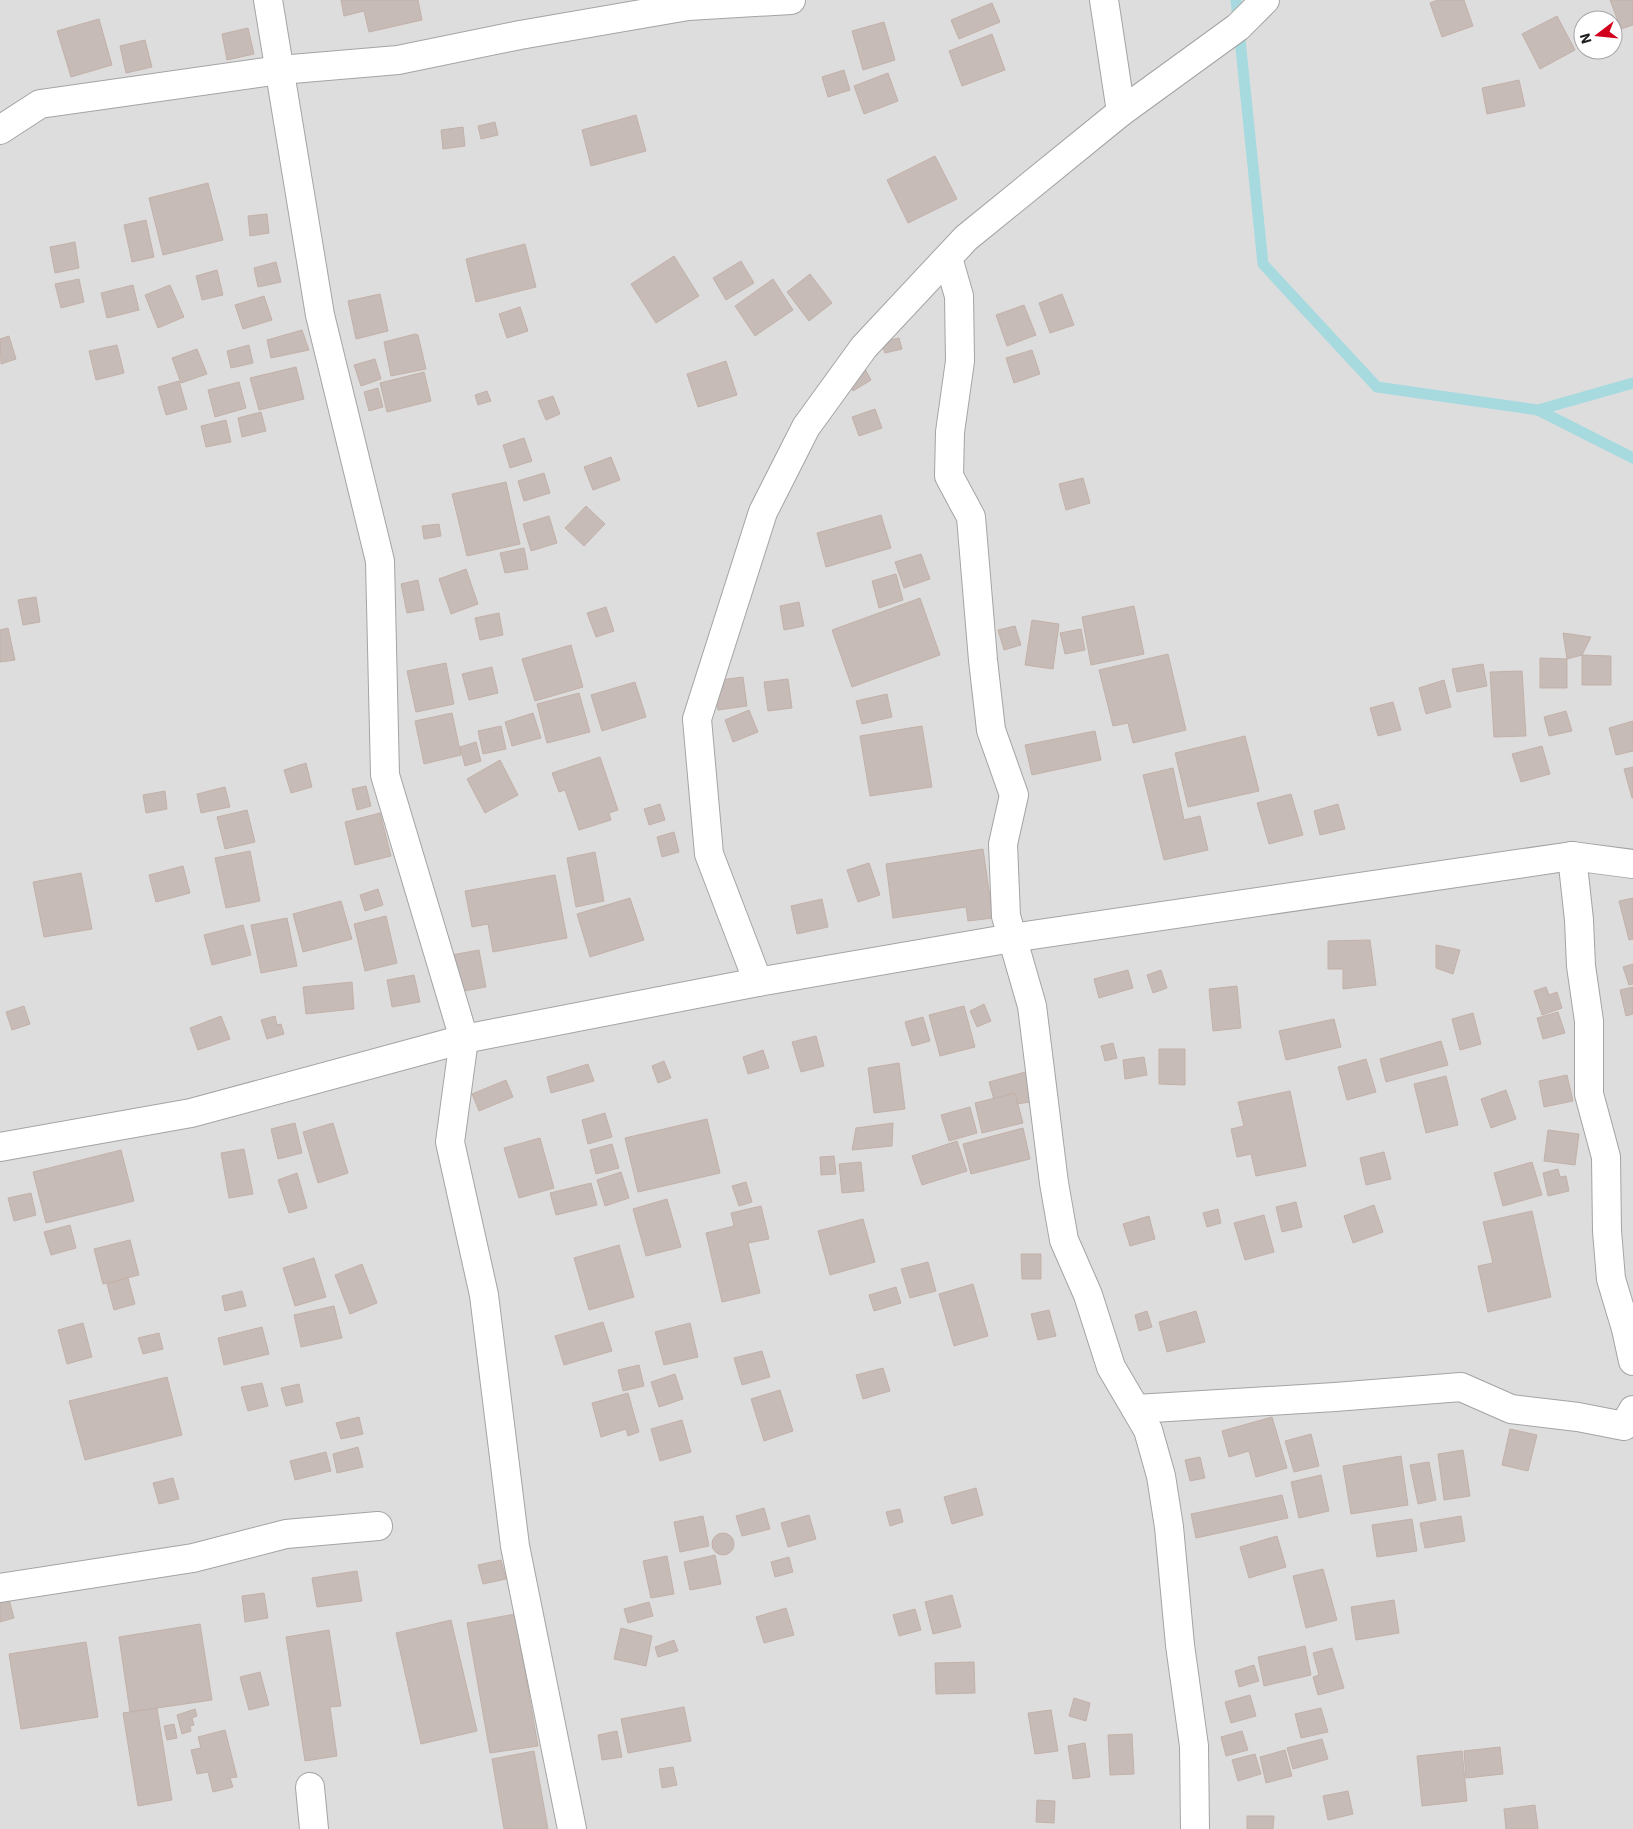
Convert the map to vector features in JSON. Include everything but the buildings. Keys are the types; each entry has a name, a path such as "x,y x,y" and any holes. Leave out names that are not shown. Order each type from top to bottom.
{"street":[{"path":"268,0 320,315 380,561 385,775 464,1039 450,1142 484,1295 515,1546 572,1829"},
{"path":"0,130 40,104 280,70 398,60 685,3 791,0"},
{"path":"1104,0 1121,112"},
{"path":"758,982 709,854 697,719 763,512 806,427 864,347 966,238 1121,112 1238,27 1265,0"},
{"path":"948,258 959,296 960,361 950,432 949,476 971,517 991,730 1014,795 1003,844 1006,916 1032,1006 1054,1183 1064,1240 1088,1295 1110,1368 1148,1430 1161,1476 1169,1527 1180,1645 1194,1746 1195,1829"},
{"path":"0,1147 191,1113 464,1039 758,982 1012,938 1572,856 1633,864"},
{"path":"1572,856 1579,920 1581,966 1589,1021 1589,1094 1606,1157 1607,1231 1611,1279 1626,1329 1633,1361"},
{"path":"1136,1409 1344,1397 1461,1387 1511,1409 1578,1417 1624,1426 1633,1410"},
{"path":"0,1588 193,1558 286,1534 378,1526"},
{"path":"310,1787 314,1829"}],"shaded area":[{"path":"0,0 1633,0 1633,1829 0,1829"}],"waterway":[{"path":"1236,0 1263,264 1377,387 1538,410 1633,458"},
{"path":"1538,410 1633,383"}]}
